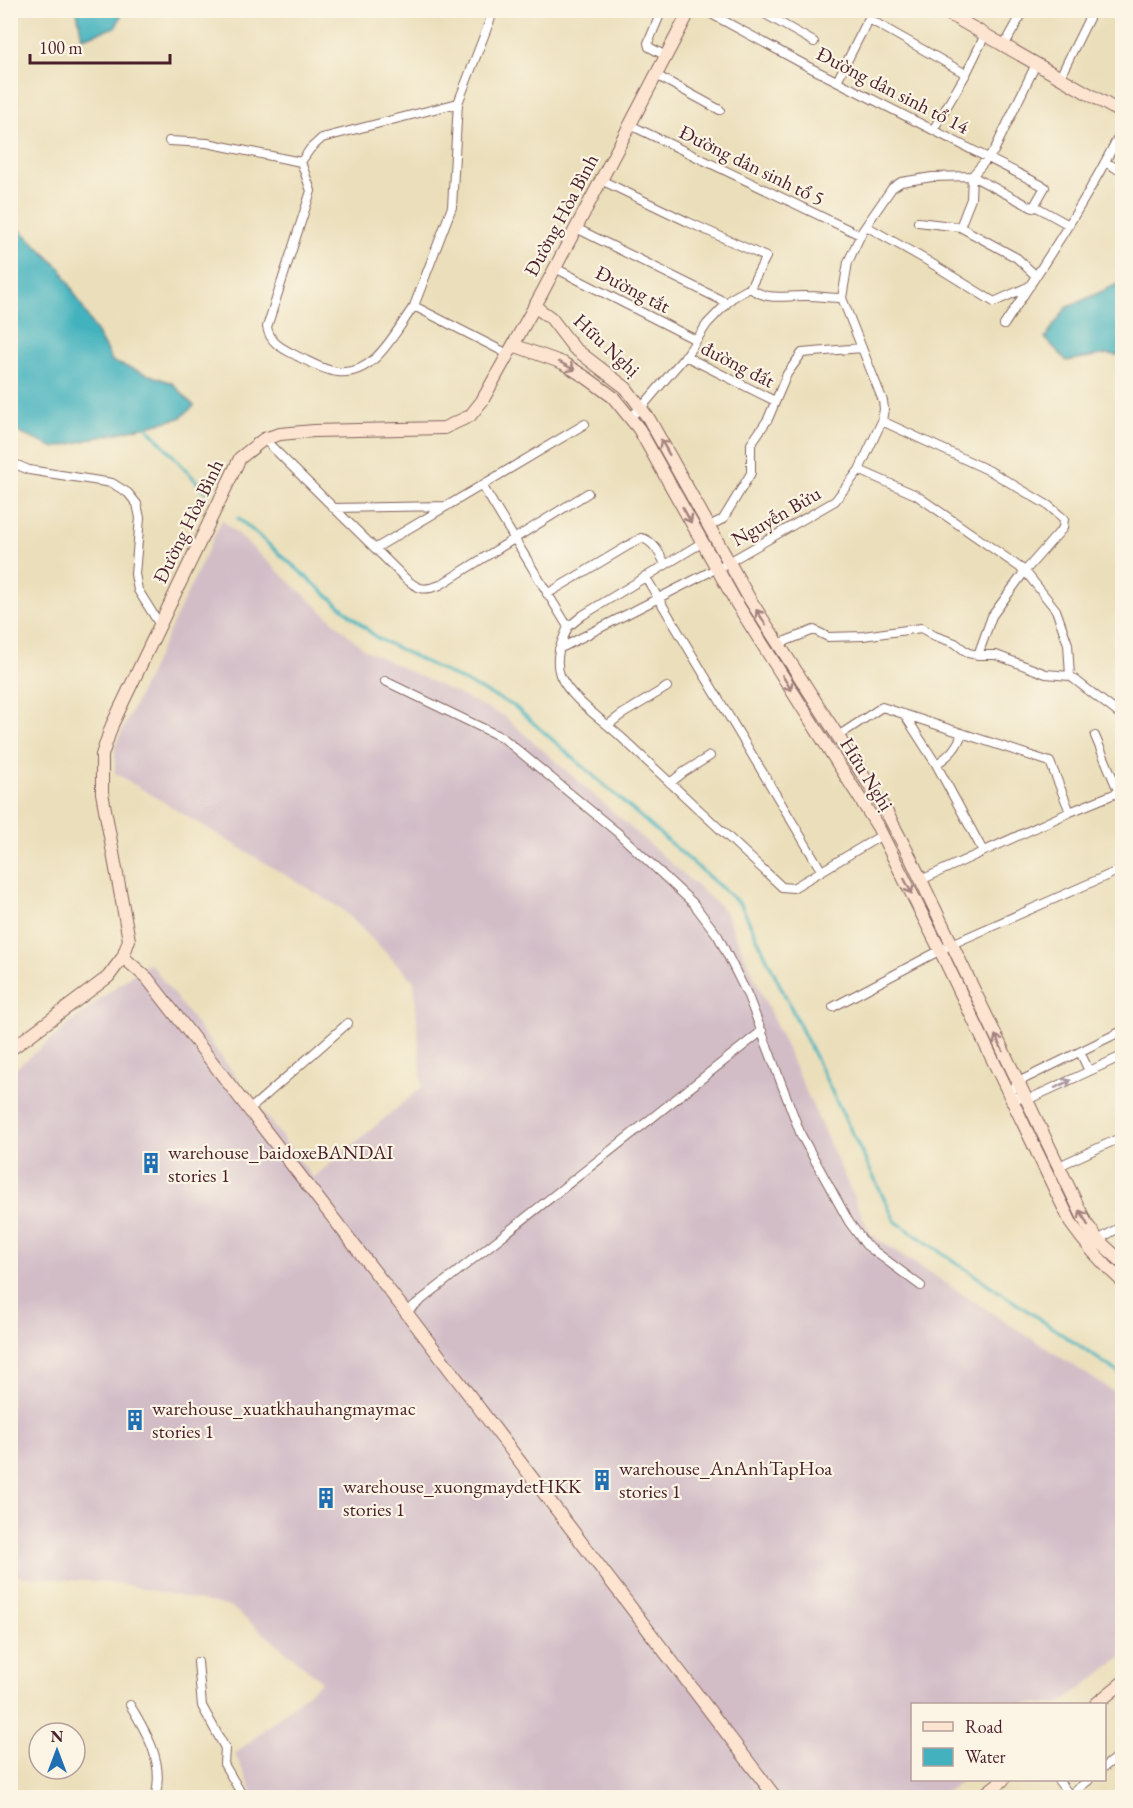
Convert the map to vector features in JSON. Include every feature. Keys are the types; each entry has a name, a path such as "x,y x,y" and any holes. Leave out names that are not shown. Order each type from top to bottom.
{"main road":[{"name":"Đường Hòa Bình","path":"123,957 129,940 102,794 102,755 112,725 240,458 264,439 280,434 444,428 470,416 482,402 511,350 690,10"},
{"path":"942,10 1122,113"},
{"name":"Hữu Nghị","path":"534,306 551,318 574,348 626,388 649,418 749,598 885,811 910,857 1086,1223 1098,1240 1122,1262"},
{"name":"Hữu Nghị","path":"511,350 563,363 613,397 639,429 737,604 882,835 1072,1225 1085,1244 1122,1281"},
{"path":"897,865 910,857"},
{"path":"10,1050 108,977 123,957 147,978 406,1312 776,1797"},
{"path":"1097,1703 1122,1683"},
{"path":"980,1797 1000,1781"}],"street":[{"path":"301,162 311,192 267,327 272,340 291,353 336,372 352,372 373,362 414,306 452,207 458,103 494,10"},
{"path":"662,10 648,43 649,47 666,56"},
{"name":"Đường dân sinh tổ 14","path":"704,10 1045,187 1034,207"},
{"path":"758,10 814,42"},
{"path":"963,22 970,10"},
{"path":"1004,46 1024,10"},
{"path":"1060,77 1093,10"},
{"path":"837,81 871,15 966,74"},
{"path":"933,130 966,74 985,35"},
{"path":"960,227 971,199 972,176 994,151 1036,64"},
{"path":"656,75 720,110"},
{"path":"301,162 322,138 458,103"},
{"name":"Đường dân sinh tổ 5","path":"630,125 860,236"},
{"path":"1004,325 1069,225 1106,162 1122,129"},
{"path":"169,141 207,143 301,162"},
{"path":"1106,162 1122,172"},
{"path":"978,656 992,616 1025,571 1063,528 1065,522 1062,516 1048,506 990,471 882,421 883,401 842,298 848,262 866,226 892,188 901,182 932,177 972,176 1069,225"},
{"path":"601,180 766,257 750,288 732,298 707,324 685,356 641,408 630,417"},
{"path":"918,222 960,227 993,247 1017,258 1036,276"},
{"path":"866,226 994,302 1030,286"},
{"path":"576,228 727,303"},
{"name":"Đường tắt","path":"555,268 696,340"},
{"path":"750,288 759,295 781,298 806,295 842,298"},
{"path":"414,306 511,350"},
{"path":"710,526 723,519 751,473 751,444 768,419 787,374 802,353 862,348"},
{"name":"đường đất","path":"685,356 775,402"},
{"name":"Nguyễn Bửu","path":"559,650 717,569 835,501 859,470 882,421"},
{"path":"376,548 585,424"},
{"path":"264,439 414,586 421,589 430,589 440,585 588,493"},
{"path":"10,462 30,470 112,483 128,493 137,504 140,518 135,574 138,590 160,625"},
{"path":"859,470 916,495 1025,571 1056,610 1068,644 1070,676"},
{"path":"482,485 568,627"},
{"path":"333,508 447,506"},
{"path":"547,594 641,538 651,542 665,564"},
{"path":"703,542 583,615 568,627 559,650 557,663 561,677 574,696 782,887 793,888 882,835"},
{"path":"645,576 821,870"},
{"path":"778,644 814,630 828,637 862,636 921,628 955,643 968,653 978,656 996,656 1046,674 1070,676 1122,716"},
{"path":"386,681 503,738 634,848 693,903 718,936 748,996 801,1135 849,1222 866,1245 921,1286"},
{"path":"608,725 667,687"},
{"path":"837,736 882,707 904,714 1050,762 1071,812"},
{"path":"904,714 936,764 983,851"},
{"path":"936,764 952,752 962,733"},
{"path":"921,880 1071,812 1121,793 1095,736"},
{"path":"670,783 711,756"},
{"path":"833,1007 952,944 1122,868"},
{"path":"249,1110 348,1023"},
{"path":"406,1312 762,1031"},
{"path":"1122,1031 1018,1082 1009,1095 1027,1100 1122,1056"},
{"path":"1080,1052 1089,1071"},
{"path":"1059,1166 1122,1137"},
{"path":"1098,1240 1122,1226"},
{"path":"198,1662 202,1706 225,1748 224,1764 244,1797"},
{"path":"130,1705 155,1751 158,1775 155,1797"},
{"path":"1106,1766 1122,1754"},
{"path":"1059,1781 1069,1796 1087,1781"}],"shaded area":[{"path":"222,520 365,650 504,716 724,910 871,1235 1122,1397 1122,1657 1061,1703 911,1703 911,1781 962,1781 939,1797 255,1797 235,1754 322,1681 231,1607 116,1583 11,1576 11,1072 149,962 313,1178 422,1087 414,981 342,909 115,773 115,746"}],"water":[{"path":"77,10 123,11 116,27 82,38"},
{"path":"11,221 61,269 113,362 172,383 194,406 180,418 55,448 19,433 10,417 11,349 16,338 11,309"},
{"path":"1122,282 1122,356 1108,354 1067,361 1045,338 1066,308"}],"waterway":[{"path":"146,426 208,494"},
{"path":"238,518 377,638 514,706 741,905 895,1221 1122,1375"}],"place":[{"name":"warehouse_baidoxeBANDAI stories 1","path":"151,1163"},
{"name":"warehouse_xuatkhauhangmaymac stories 1","path":"135,1420"},
{"name":"warehouse_AnAnhTapHoa stories 1","path":"602,1480"},
{"name":"warehouse_xuongmaydetHKK stories 1","path":"326,1498"}]}
